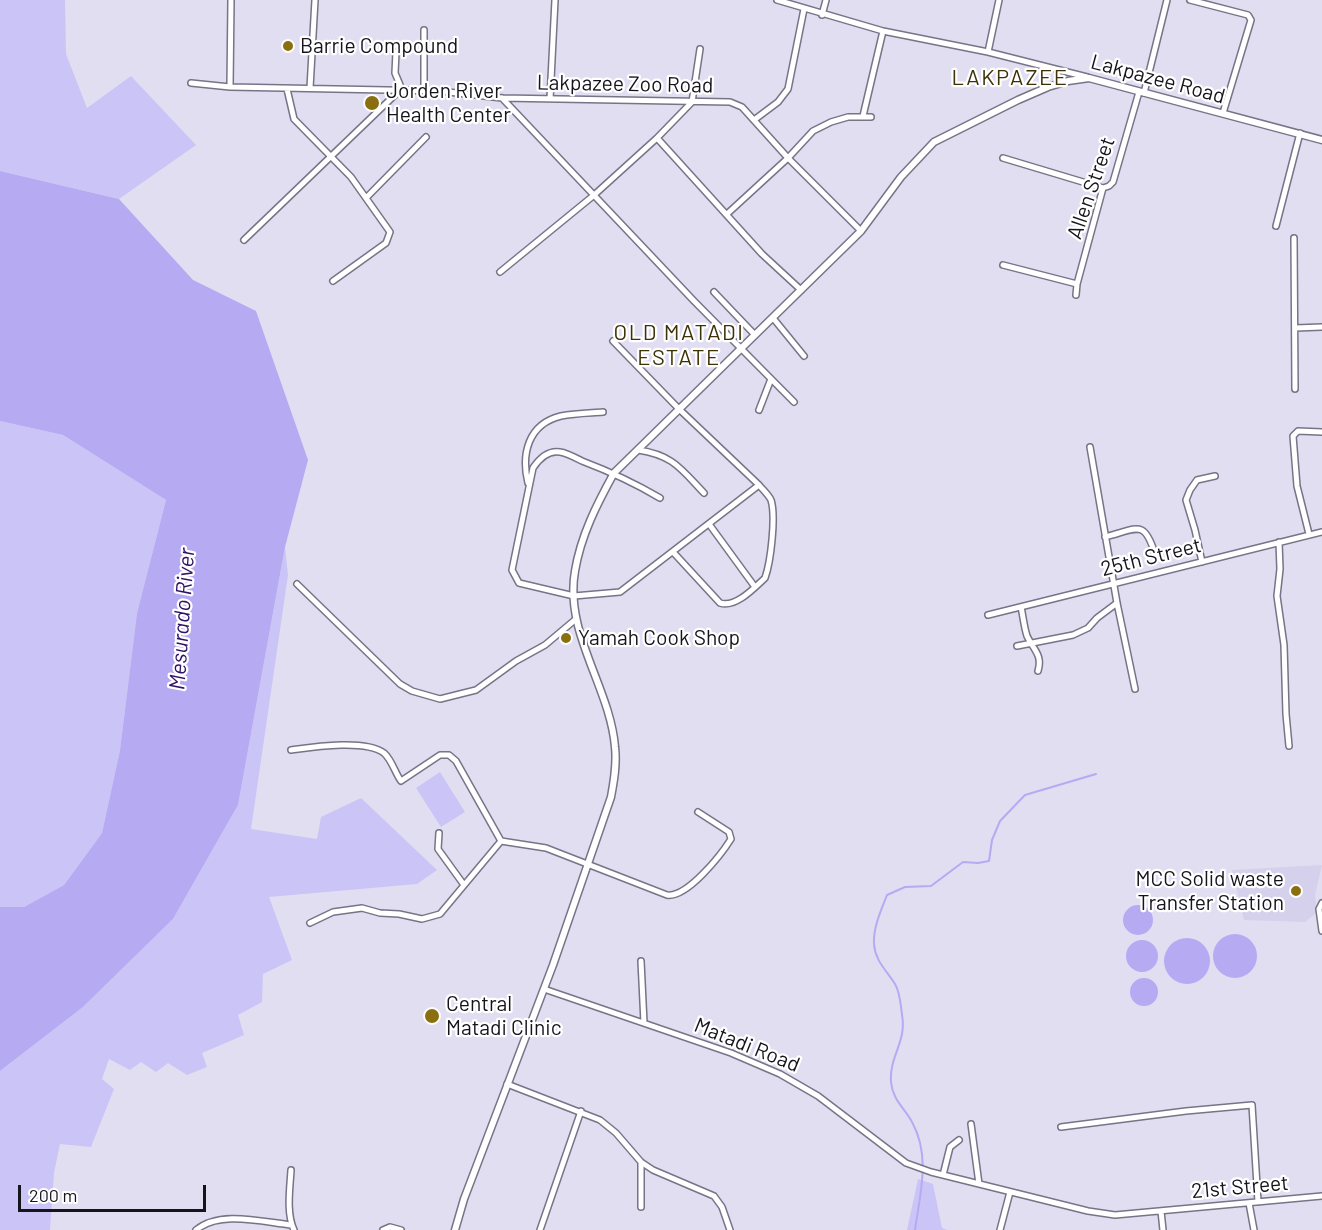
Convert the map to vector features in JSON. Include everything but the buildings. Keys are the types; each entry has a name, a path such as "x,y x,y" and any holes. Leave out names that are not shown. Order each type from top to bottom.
{"street":[{"path":"230,87 231,0"},
{"path":"310,88 315,0"},
{"path":"550,99 555,0"},
{"name":"Lakpazee Road","path":"777,0 883,31 988,52 1322,140"},
{"path":"822,15 826,0"},
{"path":"988,52 999,0"},
{"name":"Allen Street","path":"1076,295 1103,188 1113,182 1167,0"},
{"path":"1190,0 1248,15 1251,20 1222,113"},
{"path":"754,120 778,102 788,89 804,9"},
{"path":"423,91 424,30"},
{"path":"863,116 883,31"},
{"path":"500,272 593,196 657,138 692,102 700,49"},
{"path":"244,240 401,92 395,73 396,52"},
{"path":"455,1230 464,1199 544,989 611,797 615,772 615,747 611,724 576,619 574,572 584,535 614,474 861,231 901,177 934,142 1038,91 1068,81 1089,78"},
{"name":"Lakpazee Zoo Road","path":"191,83 230,87 439,91 501,98 730,102 737,104 754,120 788,158 861,231"},
{"path":"287,88 294,119 332,156 367,197 390,232 388,239 380,248 333,281"},
{"path":"501,98 794,402"},
{"path":"727,214 822,125 848,117 872,117"},
{"path":"1276,226 1300,133"},
{"path":"367,197 426,137"},
{"path":"657,138 762,254 801,290"},
{"path":"1003,158 1103,188"},
{"path":"1294,238 1295,389"},
{"path":"1003,265 1077,284"},
{"path":"714,292 755,335"},
{"path":"773,318 804,356"},
{"path":"1295,328 1322,327"},
{"path":"613,341 679,409 759,485 771,501 772,544 765,578 731,604 720,603 673,552"},
{"path":"759,410 771,379"},
{"path":"529,486 525,455 527,447 540,428 547,422 563,416 603,412"},
{"path":"1309,534 1297,486 1293,436 1298,431 1322,432"},
{"path":"1090,447 1117,603 1135,689"},
{"path":"638,450 654,452 673,461 704,493"},
{"path":"660,498 627,479 560,452 548,453 538,460 533,468 512,570 513,575 524,585 574,596 620,592 759,485"},
{"path":"1202,562 1186,500 1197,480 1215,476"},
{"path":"709,524 755,587"},
{"path":"1106,537 1140,528 1150,537 1155,554"},
{"name":"25th Street","path":"988,615 1322,532"},
{"path":"1279,542 1280,569 1277,596 1284,645 1289,746"},
{"path":"297,584 400,684 412,691 441,699 476,690 488,683 516,661 545,645 576,619"},
{"path":"1017,646 1073,635 1088,628 1117,603"},
{"path":"1021,607 1027,635 1040,663 1038,671"},
{"path":"291,750 339,744 377,750 386,755 402,781 440,755 449,755 456,760 501,841"},
{"path":"501,841 537,845 667,896 677,894 696,881 731,839 729,832 698,812"},
{"path":"439,833 438,849 464,885"},
{"path":"310,923 333,912 362,908 380,913 428,918 444,911 501,841"},
{"path":"1322,903 1319,909 1322,931"},
{"path":"641,961 644,1023"},
{"name":"Matadi Road","path":"544,989 756,1063 790,1079 818,1096 906,1163 943,1175"},
{"path":"507,1084 600,1120 616,1133 641,1162 653,1170 714,1196 722,1207 730,1230"},
{"path":"1061,1126 1252,1105 1258,1202"},
{"path":"540,1230 581,1112"},
{"path":"971,1124 979,1184"},
{"path":"959,1140 950,1147 943,1175 1088,1211 1114,1215 1161,1211 1163,1230"},
{"path":"641,1162 641,1207"},
{"path":"196,1230 205,1223 223,1218 293,1227 290,1197 291,1170"},
{"path":"1000,1230 1010,1192"},
{"name":"21st Street","path":"1161,1211 1322,1196"},
{"path":"1249,1203 1254,1230"},
{"path":"383,1230 390,1227 400,1230"}],"shaded area":[{"path":"0,0 65,0 66,54 87,108 131,76 196,145 119,199 0,171"},
{"path":"0,421 63,435 166,500 137,613 120,750 102,833 64,885 24,907 0,907"},
{"path":"285,547 288,575 251,829 317,839 321,817 361,798 437,870 417,884 269,897 292,960 263,974 262,1002 238,1015 244,1035 202,1053 207,1067 187,1075 168,1063 156,1072 141,1062 130,1070 109,1059 102,1079 114,1089 91,1147 60,1144 54,1173 50,1230 0,1230 0,1071 83,1007 173,919 238,805"},
{"path":"440,772 465,812 441,827 416,788"},
{"path":"1322,865 1315,895 1317,912 1305,922 1244,920 1232,870"},
{"path":"918,1179 933,1184 942,1228 947,1230 907,1230"}],"water":[{"name":"Mesurado River","path":"0,171 119,199 193,280 256,311 308,460 285,547 238,805 173,919 83,1007 0,1071 0,907 24,907 64,885 102,833 120,750 137,613 166,500 63,435 0,421"},
{"path":"1138,905 1149,909 1153,920 1149,931 1138,935 1127,931 1123,920 1127,909"},
{"path":"1235,934 1250,941 1257,956 1250,971 1235,978 1220,971 1213,956 1220,941"},
{"path":"1187,938 1203,945 1210,961 1203,977 1187,984 1171,977 1164,961 1171,945"},
{"path":"1142,940 1153,945 1158,956 1153,967 1142,972 1131,967 1126,956 1131,945"},
{"path":"1144,978 1154,982 1158,992 1154,1002 1144,1006 1134,1002 1130,992 1134,982"}],"waterway":[{"path":"915,1230 923,1162 918,1135 892,1089 891,1073 903,1025 897,987 879,961 875,950 875,932 882,907 887,895 905,887 931,886 963,862 989,861 992,840 1000,821 1025,795 1096,774"}],"place":[{"name":"Barrie Compound","path":"288,46"},
{"name":"Jorden River Health Center","path":"372,103"},
{"name":"Yamah Cook Shop","path":"566,638"},
{"name":"MCC Solid waste Transfer Station","path":"1296,891"},
{"name":"Central Matadi Clinic","path":"432,1016"}],"district":[{"name":"LAKPAZEE","path":"1010,78"},
{"name":"OLD MATADI ESTATE","path":"679,346"}]}
